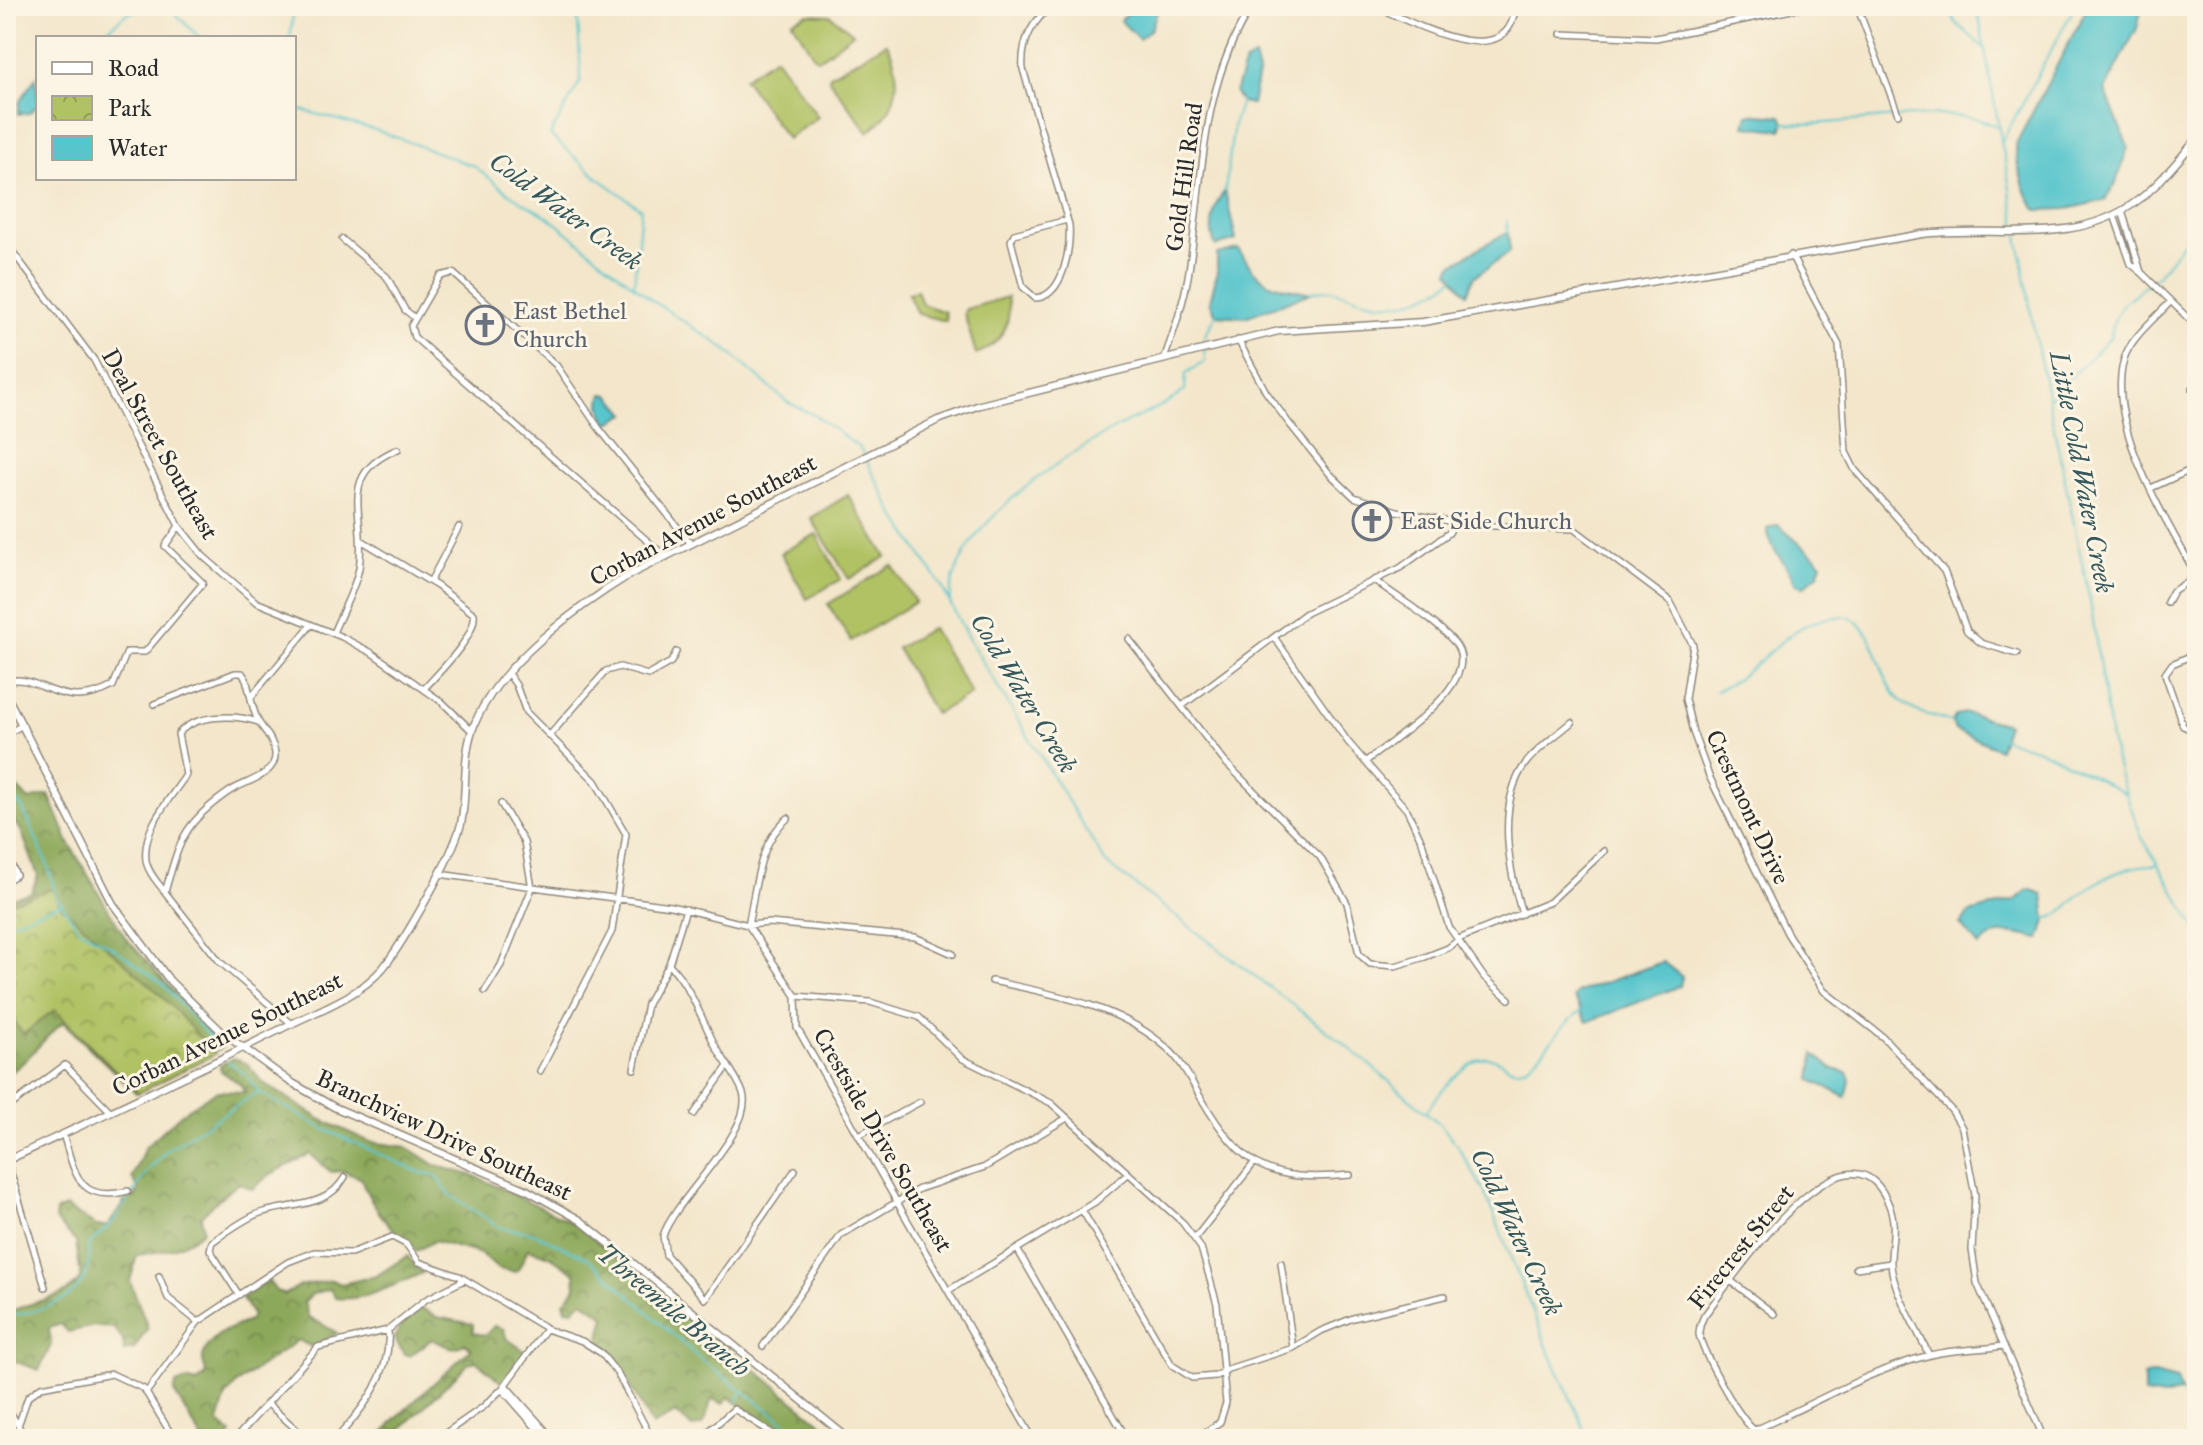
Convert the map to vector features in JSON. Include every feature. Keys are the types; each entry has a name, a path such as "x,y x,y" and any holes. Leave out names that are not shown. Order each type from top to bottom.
{"main road":[{"name":"Corban Avenue Southeast","path":"6,1160 292,1024 352,994 375,976 393,952 438,874 461,823 472,731 482,709 509,675 572,612 666,557 938,420 980,405 1297,328 1434,320 1790,254 1941,231 2067,229 2122,211 2151,189 2197,139"},
{"name":"Branchview Drive Southeast","path":"6,694 94,869 125,922 170,981 243,1048 303,1090 357,1119 525,1189 571,1214 849,1439"}],"street":[{"path":"1052,6 1035,22 1022,56 1067,220 1070,238 1061,274 1048,294 1035,298 1023,287 1011,241 1014,234 1067,220"},
{"name":"Gold Hill Road","path":"1164,359 1187,279 1198,183 1214,98 1226,57 1252,6"},
{"path":"1375,6 1452,39 1471,42 1500,35 1511,21 1515,6"},
{"path":"1561,34 1669,36 1811,6"},
{"path":"1857,6 1898,114"},
{"path":"2122,211 2141,272"},
{"path":"2114,215 2131,264 2197,327"},
{"path":"342,239 387,277 405,310 415,318"},
{"name":"Deal Street Southeast","path":"6,243 94,360 179,526 203,556 238,589 277,612 333,633 372,653 424,689 472,731"},
{"path":"1790,254 1839,345 1846,452 1855,470 1944,571 1967,631 1981,643 2017,654"},
{"path":"666,557 416,339 410,330 440,276 449,272 459,278 556,365 606,438 691,544"},
{"path":"2167,602 2173,591 2197,576 2151,488 2129,437 2123,409 2123,370 2131,346 2170,302"},
{"name":"Crestmont Drive","path":"1238,340 1266,392 1314,456 1348,492 1375,505 1454,523 1574,529 1648,581 1675,607 1693,645 1685,699 1693,732 1709,776 1787,933 1824,991 1883,1037 1952,1111 1962,1128 1975,1195 1973,1266 1982,1299 2044,1439"},
{"path":"333,633 358,573 362,476 372,461 398,449"},
{"path":"2151,488 2197,467"},
{"path":"1182,706 1317,605 1374,580 1422,553 1449,533 1454,523"},
{"path":"6,682 31,682 47,691 79,697 113,686 127,652 145,652 203,583 165,546 179,526"},
{"path":"430,582 459,527"},
{"path":"361,540 467,607 475,620 467,637 424,689"},
{"path":"1365,762 1444,696 1456,682 1460,669 1454,642 1374,580"},
{"path":"251,697 311,625"},
{"path":"1274,637 1324,711 1415,824 1445,918 1457,941 1484,977 1509,999"},
{"path":"1129,639 1224,761 1329,869 1347,903 1357,949 1364,960 1374,966 1395,966 1448,948 1457,941 1550,902 1604,851"},
{"path":"549,736 606,671 620,667 648,675 671,662 676,652"},
{"path":"2197,653 2172,664 2165,674 2183,726 2197,732"},
{"path":"154,704 239,672 246,679 259,723 274,749 273,764 264,774 227,793 190,823 180,840 165,892"},
{"path":"509,675 526,712 595,781 625,829 625,850 612,931 540,1071"},
{"path":"259,723 218,717 183,728 178,734 186,775 160,810 146,852 147,864 220,962 292,1024"},
{"path":"1522,914 1510,873 1512,796 1526,764 1572,722"},
{"path":"6,734 23,725"},
{"path":"485,991 501,965 532,888 524,842 501,804"},
{"path":"748,925 762,861 780,824 788,818"},
{"path":"6,853 15,879 6,881"},
{"path":"438,874 686,909 748,925 770,923 908,935 953,954"},
{"path":"634,1069 647,1004 669,964 686,909"},
{"name":"Crestside Drive Southeast","path":"748,925 796,996 797,1028 1033,1439"},
{"path":"669,964 704,1017 743,1095 741,1115 667,1227 663,1239 668,1258 705,1299 795,1170"},
{"path":"992,981 1086,1002 1158,1041 1175,1056 1224,1134 1254,1163 1298,1178 1350,1175"},
{"path":"796,996 870,1002 905,1010 927,1023 961,1058 1043,1098 1196,1237 1217,1304 1226,1412 1220,1422 1195,1439"},
{"path":"6,1109 65,1065 110,1111"},
{"path":"694,1114 728,1066"},
{"path":"859,1135 920,1102"},
{"path":"763,1346 836,1240 898,1201 934,1182 985,1167 1067,1118"},
{"path":"63,1134 75,1173 85,1187 103,1195 128,1191"},
{"path":"6,1160 45,1287"},
{"path":"1196,1237 1254,1163"},
{"name":"Firecrest Street","path":"1850,1173 1873,1181 1889,1205 1895,1231 1891,1263 1929,1355 1849,1382 1755,1430 1748,1427 1702,1345 1699,1333 1704,1316 1731,1281 1800,1199 1822,1183 1850,1173"},
{"path":"949,1290 1082,1210 1128,1174"},
{"path":"239,1295 210,1250 212,1242 255,1215 314,1202 334,1190 345,1177"},
{"path":"1082,1210 1176,1370 1197,1379 1293,1348 1321,1331 1353,1318 1445,1296"},
{"path":"146,1393 198,1322 239,1295 300,1257 319,1251 351,1253 389,1237 406,1244 419,1262 464,1280 546,1329 589,1344 608,1360 652,1439"},
{"path":"1017,1249 1127,1439"},
{"path":"1281,1263 1293,1348"},
{"path":"1856,1268 1891,1263"},
{"path":"159,1276 168,1298 198,1322"},
{"path":"235,1439 318,1347 388,1330 425,1300 464,1280"},
{"path":"1731,1281 1774,1314"},
{"path":"437,1439 483,1407 503,1387 546,1329"},
{"path":"336,1439 362,1408 379,1380 389,1351 388,1330"},
{"path":"1929,1355 2003,1346"},
{"path":"16,1438 28,1397 41,1387 112,1374 136,1383 146,1393 174,1439"},
{"path":"503,1387 544,1436 553,1439"},
{"path":"268,1404 307,1439"},
{"path":"6,1405 26,1439"},
{"path":"700,1439 734,1409 781,1439"}],"green space":[{"path":"807,14 830,15 853,33 819,59 815,58 792,21"},
{"path":"887,43 896,68 896,92 886,114 868,132 829,79 830,75"},
{"path":"775,57 818,117 787,139 744,78"},
{"path":"917,290 922,304 945,312 946,321 917,314 908,294"},
{"path":"1007,297 1008,316 1003,332 992,345 976,354 964,313 966,309"},
{"path":"848,495 886,557 849,579 811,518"},
{"path":"816,534 841,579 807,599 781,553"},
{"path":"892,565 915,602 851,641 828,604"},
{"path":"932,628 971,694 935,714 897,648"},
{"path":"6,776 29,800 49,795 69,843 125,937 223,1047 136,1093 63,1022 7,1074 6,899 31,893 38,876 21,830 6,814"},
{"path":"52,889 60,905 161,995 215,1054 138,1093 55,1010 23,1034 6,1011 6,904"},
{"path":"234,1058 248,1064 262,1082 322,1120 370,1142 407,1147 437,1166 475,1176 574,1223 841,1439 793,1439 728,1397 724,1404 712,1399 703,1425 692,1428 676,1413 652,1426 616,1359 599,1341 605,1316 582,1301 573,1310 566,1309 564,1302 576,1287 575,1273 550,1256 528,1249 517,1272 498,1269 481,1254 434,1241 416,1251 384,1219 361,1178 342,1171 331,1172 310,1154 271,1174 252,1189 240,1183 201,1216 203,1230 188,1241 164,1251 137,1255 130,1281 148,1328 134,1349 124,1351 123,1341 114,1328 95,1326 68,1332 61,1324 49,1328 51,1345 39,1370 14,1361 6,1364 6,1316 65,1292 81,1278 76,1242 55,1220 56,1211 66,1207 96,1226 108,1226 125,1201 136,1195 139,1189 132,1178 145,1147 188,1108 217,1091 245,1092 240,1084 221,1071 220,1065"},
{"path":"407,1256 423,1273 358,1297 336,1298 330,1289 312,1294 304,1302 308,1316 337,1333 312,1347 298,1340 235,1385 226,1396 218,1422 232,1434 228,1439 202,1439 174,1392 176,1384 188,1380 196,1383 206,1375 203,1357 209,1343 221,1333 249,1321 252,1315 242,1298 268,1280 276,1291 284,1295 299,1286 332,1280 341,1284 376,1276"},
{"path":"422,1308 437,1317 473,1324 473,1333 486,1335 494,1326 504,1329 506,1338 526,1352 503,1383 476,1361 469,1363 391,1439 379,1439 394,1420 471,1349 465,1343 452,1347 432,1339 410,1356 404,1354 394,1338 400,1327"}],"water":[{"path":"1138,6 1159,6 1151,29 1139,39 1120,20"},
{"path":"2088,6 2142,6 2137,28 2105,90 2128,147 2115,185 2105,200 2067,209 2037,210 2021,178 2017,142"},
{"path":"1254,57 1258,73 1252,104 1241,102 1235,93 1245,62"},
{"path":"36,77 36,107 29,113 18,114 20,101"},
{"path":"1748,115 1781,116 1784,123 1781,130 1745,126"},
{"path":"1225,191 1236,240 1216,246 1212,233 1213,218"},
{"path":"1508,233 1510,252 1474,277 1467,294 1449,271 1451,266"},
{"path":"1238,249 1254,272 1270,284 1311,293 1245,317 1216,315 1210,301 1217,274 1217,254"},
{"path":"603,394 610,395 626,414 609,423 602,410"},
{"path":"1778,525 1822,563 1818,574 1803,587 1795,583 1771,543 1768,529"},
{"path":"1966,713 2007,724 1999,749 1955,730 1952,722 1956,715"},
{"path":"2029,889 2043,894 2046,921 2040,939 2002,934 1979,946 1960,924 1970,913 2016,900"},
{"path":"1663,962 1682,977 1680,986 1587,1022 1574,997 1578,992"},
{"path":"1814,1054 1833,1069 1848,1073 1850,1081 1846,1097 1811,1080"},
{"path":"2154,1374 2177,1380 2181,1392 2164,1397 2144,1394 2144,1377"}],"waterway":[{"path":"99,36 126,14 148,6"},
{"name":"Cold Water Creek","path":"168,6 198,36"},
{"path":"290,36 294,6"},
{"path":"582,6 578,19 581,80 550,135 597,177 641,209 634,286"},
{"path":"1948,6 1956,23 1983,47"},
{"name":"Little Cold Water Creek","path":"1977,6 2017,228"},
{"path":"2001,143 2075,6"},
{"path":"1225,192 1234,122 1241,101"},
{"name":"Cold Water Creek","path":"296,109 379,131 474,166 511,195 548,217 653,301 723,347 787,402 814,415 860,448 893,512 941,585 969,640 1106,863 1352,1050 1441,1125 1457,1145 1484,1191 1548,1349 1589,1439"},
{"path":"1783,123 1925,115 1978,119 1997,127"},
{"path":"1507,221 1508,233"},
{"path":"2050,397 2110,338 2115,318 2124,303 2159,274 2183,242 2197,231"},
{"name":"Little Cold Water Creek","path":"2018,235 2035,336 2090,601 2111,740 2120,777 2141,836 2197,929"},
{"path":"1310,293 1331,290 1377,303 1401,303 1423,297 1453,279"},
{"path":"950,601 955,574 968,548 987,523 1011,500 1064,459 1185,390 1186,373 1205,362 1204,338 1217,313"},
{"path":"1716,691 1750,670 1778,644 1809,624 1828,618 1850,617 1868,635 1888,683 1903,703 1951,722"},
{"path":"1999,737 2050,754 2124,793"},
{"name":"Threemile Branch","path":"6,790 22,807 48,866 56,896 79,929 114,948 163,984 219,1048"},
{"path":"2043,920 2059,914 2079,895 2105,878 2135,867 2156,865"},
{"path":"6,924 60,904"},
{"path":"1427,1111 1446,1086 1474,1062 1491,1058 1511,1068 1525,1067 1582,1011"},
{"path":"228,1061 246,1075 258,1091"},
{"name":"Threemile Branch","path":"258,1092 324,1129 419,1172 435,1175 449,1194 501,1228 531,1232 588,1258 700,1359 808,1439"},
{"path":"6,1316 52,1305 76,1289 84,1277 88,1245 113,1222 147,1172 167,1150 258,1092"},
{"path":"737,1403 741,1393"},
{"path":"2182,1393 2197,1399"}],"place":[{"name":"East Bethel Church","path":"485,325"},
{"name":"East Side Church","path":"1372,521"}]}
